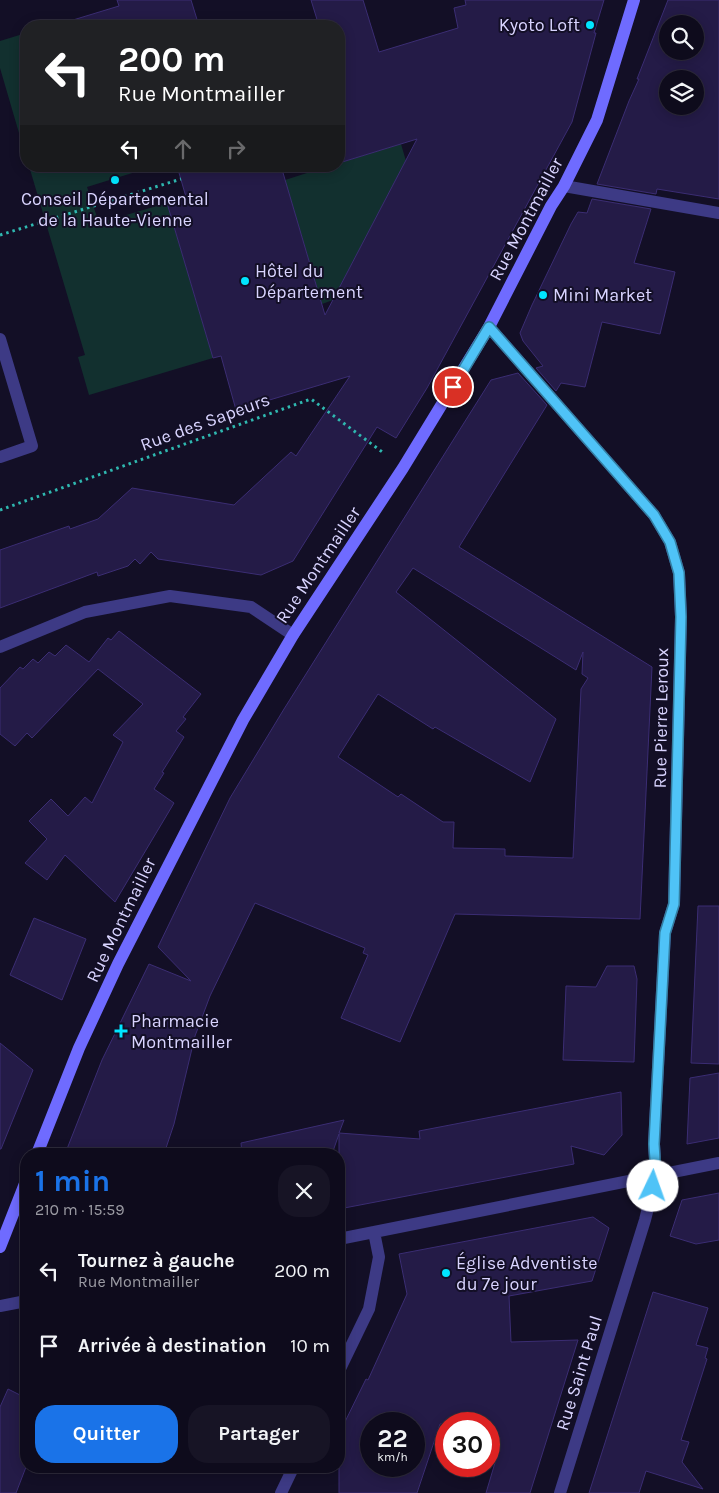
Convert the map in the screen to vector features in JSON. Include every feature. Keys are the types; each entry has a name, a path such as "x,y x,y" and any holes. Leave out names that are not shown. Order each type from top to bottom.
{"main road":[{"name":"Rue Montmailler","path":"39,1148 80,1048 118,964 243,720 293,634 403,468 489,327 551,206 564,186 597,120 634,0"},
{"path":"0,1247 20,1197"}],"street":[{"path":"564,186 719,213"},
{"name":"Rue Pierre Leroux","path":"489,327 654,515 670,542 679,573 681,617 674,904 665,933 654,1144 656,1176"},
{"path":"0,339 32,446 0,457"},
{"path":"0,647 85,612 170,596 251,607 293,634"},
{"path":"345,1238 719,1163"},
{"name":"Rue Saint Paul","path":"560,1493 645,1220 656,1176"},
{"path":"345,1359 369,1309 379,1256 374,1232"},
{"path":"0,1306 20,1302"},
{"path":"281,1493 291,1473"}],"path":[{"path":"0,235 181,179"},
{"name":"Rue des Sapeurs","path":"0,510 311,399 403,468"}],"green space":[{"path":"20,35 20,136 0,68 0,41"},
{"path":"401,144 406,161 333,300 322,304 285,180 310,172 345,172 345,161"},
{"path":"31,172 136,172 87,187 99,223 167,203 213,358 89,395 78,357 85,355"}],"building":[{"path":"117,0 191,0 197,20 73,20 119,6"},
{"path":"311,0 363,0 379,52 458,28 454,8 466,5 465,0 604,0 572,122 427,388 396,438 377,427 293,561 261,575 158,559 151,552 140,564 135,559 128,566 98,576 97,572 0,608 0,550 69,526 70,529 98,519 132,488 234,505 291,452 296,456 350,376 236,410 221,356 213,358 167,203 186,197 179,172 283,172 325,315 417,139 345,161 345,20 317,20"},
{"path":"668,0 719,0 719,199 657,189 656,194 597,184 639,79 637,79 659,23 659,60 704,60 704,15 662,15"},
{"path":"592,199 651,209 634,263 675,272 660,334 602,322 585,387 561,383 556,391 536,368 543,366 523,341 520,333 571,224 578,212 587,213"},
{"path":"518,373 547,405 459,547 652,667 640,919 455,914 400,1042 341,1018 368,955 363,953 365,948 255,903 210,996 195,1036 174,1124 166,1148 67,1148 102,1060 149,964 191,981 158,947 230,798 491,380","holes":["413,568 576,670 583,652 582,674 588,678 581,689 573,858 505,856 505,849 453,848 454,822 443,822 401,794 398,797 338,757 378,694 433,729 435,727 530,782 556,719 396,592"]},
{"path":"119,631 201,694 183,717 186,719 176,731 184,737 162,772 164,773 154,789 174,803 115,902 65,855 47,880 25,863 47,839 29,821 51,799 68,816 85,797 92,803 123,742 113,735 143,704 98,669 32,738 27,733 15,746 0,734 0,688 20,667 23,669 33,659 38,663 49,652 55,656 66,645 89,662 108,638 111,640"},
{"path":"698,906 719,906 719,1064 691,1063"},
{"path":"34,918 86,939 62,1000 10,975"},
{"path":"607,966 634,966 637,979 634,1062 563,1060 566,986 596,987"},
{"path":"0,1043 33,1070 1,1149 0,1149"},
{"path":"719,1073 719,1138 687,1144 690,1078"},
{"path":"621,1092 622,1135 604,1155 571,1146 574,1164 345,1208 345,1148 339,1148 339,1134 334,1148 241,1148 241,1143 344,1120 339,1133 420,1139 419,1131"},
{"path":"719,1193 719,1240 696,1244 670,1236 682,1200"},
{"path":"593,1217 609,1228 592,1281 509,1296 511,1342 578,1340 530,1493 486,1493 491,1477 500,1477 500,1412 435,1412 435,1439 425,1469 425,1412 360,1412 360,1477 422,1477 417,1493 339,1493 339,1473 345,1473 345,1422 366,1379 368,1380 407,1294 399,1254"},
{"path":"653,1292 708,1308 696,1345 708,1348 705,1358 707,1359 681,1440 689,1442 682,1462 703,1489 646,1471 639,1493 589,1493"},
{"path":"8,1389 20,1395 20,1473 24,1473 16,1493 0,1493 0,1407"}],"place":[{"name":"Kyoto Loft","path":"590,25"},
{"name":"Conseil Départemental de la Haute-Vienne","path":"115,180"},
{"name":"Hôtel du Département","path":"245,281"},
{"name":"Mini Market","path":"543,295"},
{"name":"Pharmacie Montmailler","path":"121,1031"},
{"name":"Église Adventiste du 7e jour","path":"446,1273"}],"route":[{"path":"453,387 489,327 654,515 670,542 679,573 681,617 674,904 665,933 654,1144 656,1176 653,1186"}]}
